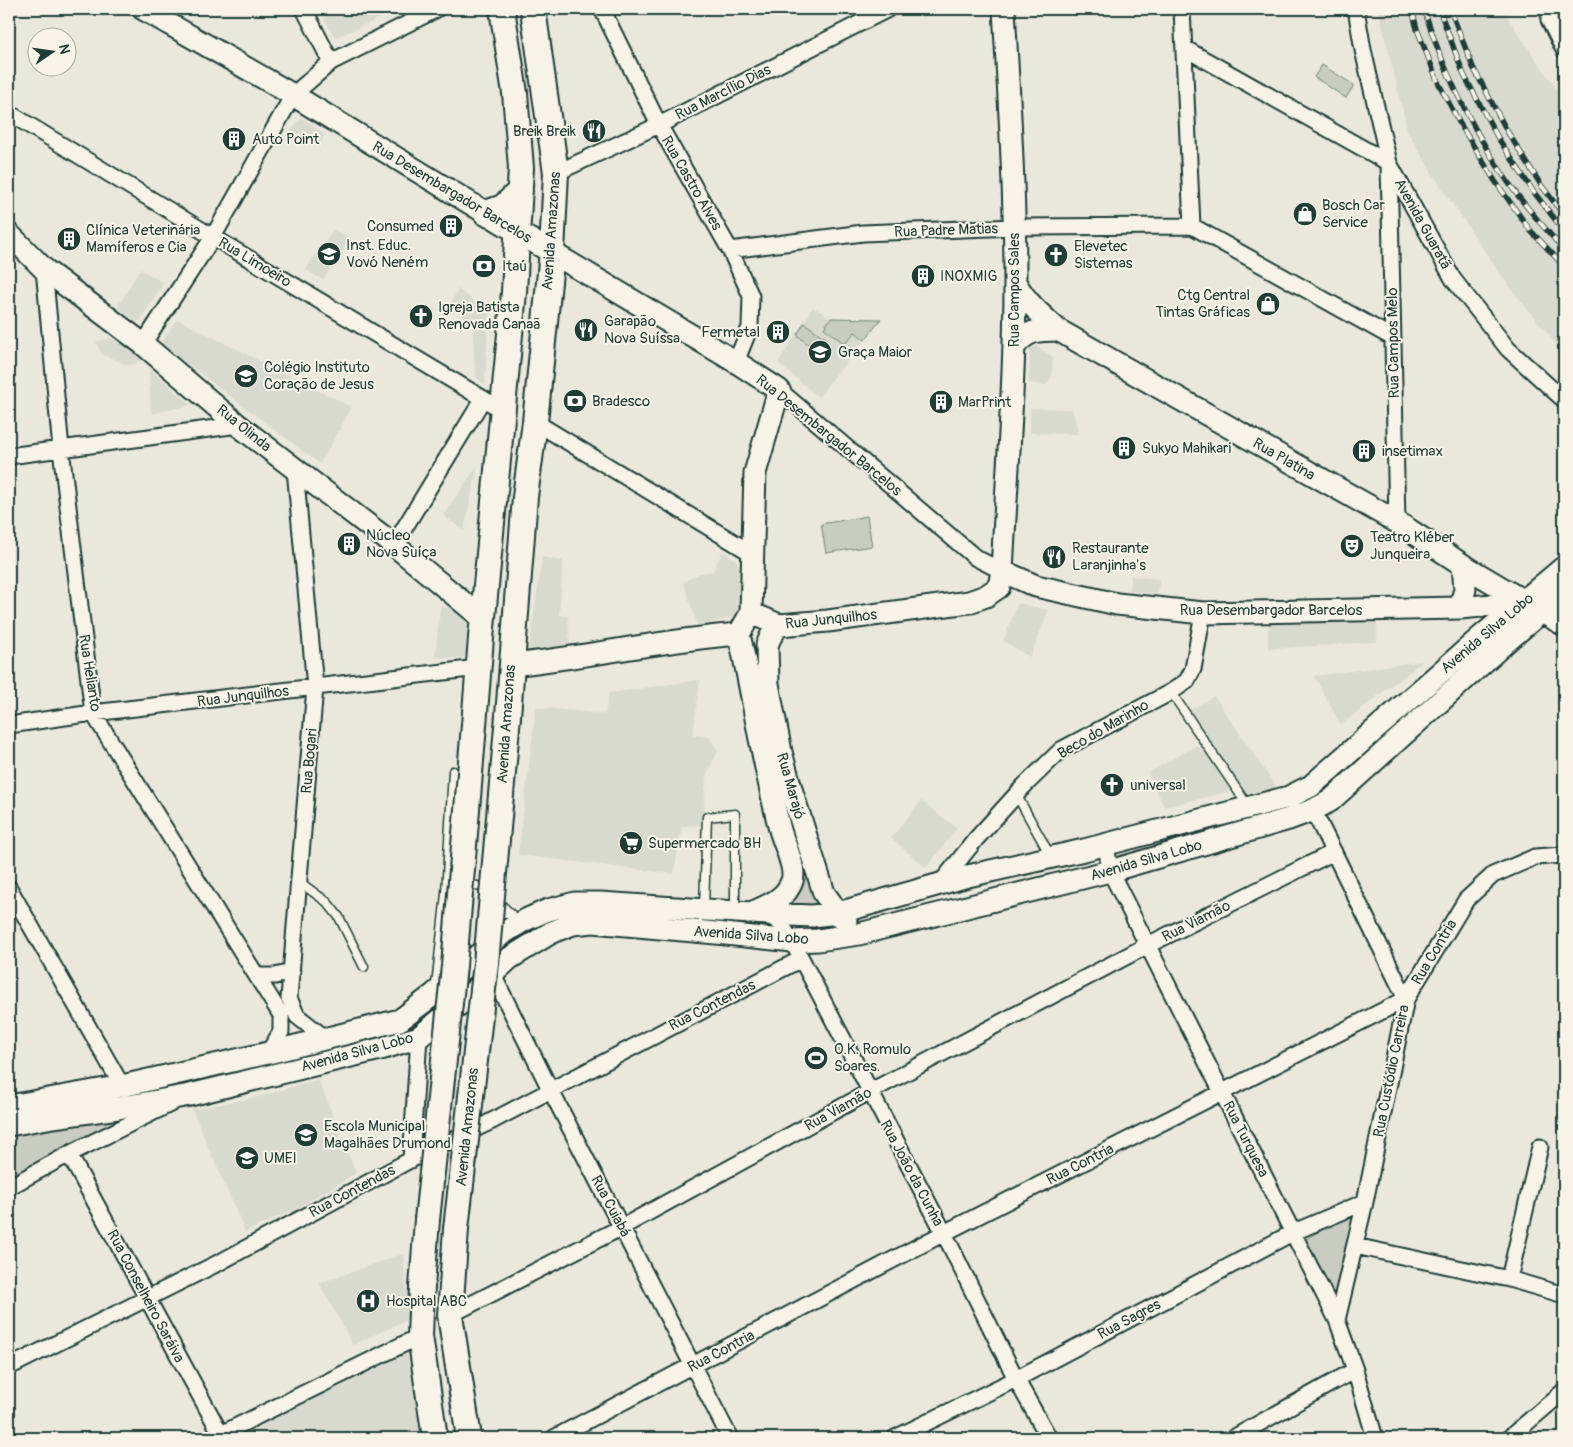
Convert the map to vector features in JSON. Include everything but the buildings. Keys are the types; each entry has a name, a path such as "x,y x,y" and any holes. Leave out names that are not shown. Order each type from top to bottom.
{"main road":[{"name":"Avenida Amazonas","path":"436,1438 420,1336 422,1287 427,1220 454,966 474,724 482,618 492,404 519,233 522,168 515,93 502,9"},
{"name":"Avenida Amazonas","path":"469,1438 450,1315 456,1230 486,963 525,496 535,422 552,252 556,173 533,9"},
{"path":"486,213 503,207 520,191"}],"street":[{"name":"Rua Desembargador Barcelos","path":"143,9 293,95 519,233 736,362 779,390 976,558 1036,586 1116,604 1203,613 1460,608 1524,602"},
{"path":"304,9 331,62"},
{"path":"143,344 213,237 293,95 331,62 437,9"},
{"name":"Rua Castro Alves","path":"602,9 659,125 730,250 751,296 750,327 736,362"},
{"name":"Rua Marcílio Dias","path":"556,173 659,125 888,9"},
{"name":"Rua Campos Sales","path":"1002,571 1014,347 1015,282 1015,227 1004,9"},
{"path":"1182,9 1192,226 1393,338"},
{"name":"Avenida Guaratã","path":"1356,9 1363,50 1389,163 1453,279 1508,349 1564,400"},
{"path":"1550,9 1550,20 1564,50"},
{"path":"1184,48 1389,163"},
{"name":"Rua Limoeiro","path":"9,113 492,404"},
{"name":"Rua Campos Melo","path":"1389,163 1396,522"},
{"name":"Rua Padre Matias","path":"730,250 863,233 1015,227 1192,226"},
{"name":"Rua Olinda","path":"9,234 44,268 143,344 238,424 394,545 482,618"},
{"name":"Rua Helianto","path":"44,268 61,449 93,713 281,1015 281,1032 268,1053"},
{"name":"Rua Platina","path":"1015,282 1031,306 1058,330 1396,522 1463,565 1564,625"},
{"path":"1014,347 1021,338 1030,333 1058,330"},
{"path":"511,665 739,634 751,613 755,473 779,390"},
{"path":"394,545 492,404"},
{"path":"535,422 753,554"},
{"path":"9,456 238,424"},
{"name":"Rua Bogari","path":"295,469 315,687 289,998 297,1016 325,1038"},
{"path":"1463,565 1465,589 1460,608 1477,624 1482,636"},
{"name":"Avenida Silva Lobo","path":"9,1106 122,1086 268,1053 400,1020 435,993 502,934 548,910 575,903 600,903 750,914 812,916 838,914 940,884 964,868 1051,857 1290,797 1311,786 1564,567"},
{"name":"Rua Junquilhos","path":"751,613 779,625 828,621 969,602 986,596 999,587 1002,571"},
{"name":"Avenida Silva Lobo","path":"9,1125 190,1095 375,1050 419,1037 461,1003 510,958 552,932 573,924 593,922 716,933 796,950 818,940 860,934 1110,871 1289,819 1330,801 1506,642 1564,593"},
{"name":"Beco do Marinho","path":"964,868 1016,794 1061,750 1171,692 1187,681 1193,668 1203,613"},
{"name":"Rua Marajó","path":"779,625 767,645 768,684 781,752 824,893 838,914 860,934"},
{"name":"Rua Marajó","path":"739,634 780,830 792,869 793,879 788,890 775,902 750,914"},
{"name":"Rua Junquilhos","path":"9,725 93,713 478,668"},
{"path":"780,830 781,752"},
{"name":"Rua Custódio Carreira","path":"1313,810 1406,999 1365,1202 1337,1320"},
{"name":"Rua Turquesa","path":"1106,844 1110,871 1337,1320 1355,1370 1375,1438"},
{"name":"Rua Viamão","path":"450,1315 622,1227 870,1092 1148,945 1334,852"},
{"name":"Rua Contria","path":"554,1438 944,1233 1406,999 1466,900 1492,875 1535,857 1564,855"},
{"path":"9,888 122,1086 124,1100 118,1108"},
{"name":"Rua João da Cunha","path":"750,914 780,922 796,950 944,1233 1016,1378 1049,1438"},
{"name":"Rua Contendas","path":"9,1367 147,1299 411,1160 487,1123 796,950"},
{"path":"257,976 275,976 292,972"},
{"name":"Rua Cuiabá","path":"492,973 730,1438"},
{"path":"411,1160 419,1037"},
{"path":"9,1187 69,1154 190,1095"},
{"path":"1508,1279 1540,1148"},
{"name":"Rua Conselheiro Saráiva","path":"69,1154 219,1437"},
{"name":"Rua Sagres","path":"895,1438 1016,1378 1294,1232 1365,1202"},
{"path":"1355,1246 1508,1279 1564,1294"},
{"path":"219,1437 420,1336"},
{"path":"1233,1438 1355,1370"},
{"path":"1509,1438 1564,1391"}],"lane":[{"path":"1171,692 1249,808"},
{"path":"435,993 446,893 453,771"},
{"path":"1016,794 1051,857"},
{"path":"704,910 707,817 735,814 750,914"},
{"path":"298,881 327,902 339,917 364,967"},
{"path":"446,893 466,884 483,887 511,914 492,914 490,931 494,936 502,934"}],"shaded area":[{"path":"320,9 401,9 337,37 333,35"},
{"path":"1378,9 1502,9 1564,100 1564,354 1505,281 1435,178 1408,132"},
{"path":"1322,65 1354,85 1346,98 1314,77"},
{"path":"302,118 325,134 320,145 309,138 305,147 285,137"},
{"name":"Inst. Educ. Vovó Neném","path":"333,230 351,238 323,280 305,270"},
{"path":"140,269 164,283 138,323 117,307"},
{"path":"458,289 489,313 485,384 476,378 473,325 450,305"},
{"name":"Graça Maior","path":"813,307 831,318 881,319 818,397 778,363"},
{"path":"831,318 881,319 865,340 855,332 845,344 824,328"},
{"name":"Colégio Instituto Coração de Jesus","path":"177,319 352,407 320,464 161,344"},
{"path":"804,323 827,339 819,353 797,335"},
{"path":"117,338 143,359 129,366 101,354 96,341"},
{"path":"1036,346 1053,357 1052,377 1046,385 1029,383 1030,347"},
{"path":"149,368 191,405 151,414"},
{"path":"1030,408 1072,409 1079,434 1030,433"},
{"path":"478,465 464,531 443,515"},
{"path":"867,516 872,546 826,553 821,524"},
{"path":"723,551 738,562 751,613 698,626 683,582 700,573 713,571"},
{"path":"542,557 563,561 559,615 568,617 570,645 529,650"},
{"path":"1131,576 1159,579 1158,594 1130,591"},
{"path":"1018,603 1049,610 1030,657 1003,641"},
{"path":"459,606 472,617 481,638 462,659 435,657 440,607"},
{"path":"1377,620 1377,642 1268,649 1268,624"},
{"path":"1423,661 1341,725 1314,676"},
{"path":"700,680 693,735 709,737 718,751 706,776 703,825 682,826 674,874 518,855 536,707 605,714 609,693"},
{"path":"1214,696 1277,788 1245,797 1188,711"},
{"path":"1197,745 1236,790 1164,807 1148,773"},
{"path":"921,801 957,828 926,868 891,838"},
{"path":"789,806 822,903 801,906 782,904"},
{"path":"318,1079 356,1173 300,1207 245,1232 192,1109 258,1097"},
{"path":"128,1116 9,1180 9,1135 57,1125"},
{"path":"1358,1210 1336,1303 1304,1240"},
{"name":"Hospital ABC","path":"403,1254 409,1319 353,1345 319,1283"},
{"path":"409,1350 422,1438 337,1438 331,1436 326,1438 240,1438 237,1434"}],"railway":[{"path":"1412,9 1417,29 1438,82 1460,124 1495,181 1530,230 1564,266"},
{"path":"1424,9 1439,52 1457,94 1478,134 1516,193 1564,250"},
{"path":"1439,9 1464,75 1498,138 1533,191 1564,231"},
{"path":"1450,9 1473,67 1507,131 1541,185 1564,215"}],"place":[{"name":"Breik Breik","path":"594,131"},
{"name":"Auto Point","path":"234,139"},
{"name":"Bosch Car Service","path":"1305,214"},
{"name":"Consumed","path":"451,226"},
{"name":"Clínica Veterinária Mamíferos e Cia","path":"69,239"},
{"name":"Inst. Educ. Vovó Neném","path":"329,254"},
{"name":"Elevetec Sistemas","path":"1056,255"},
{"name":"Itaú","path":"484,266"},
{"name":"INOXMIG","path":"923,276"},
{"name":"Ctg Central Tintas Gráficas","path":"1268,304"},
{"name":"Igreja Batista Renovada Canaã","path":"421,316"},
{"name":"Garapão Nova Suíssa","path":"586,330"},
{"name":"Fermetal","path":"778,332"},
{"name":"Graça Maior","path":"820,352"},
{"name":"Colégio Instituto Coração de Jesus","path":"246,376"},
{"name":"Bradesco","path":"575,401"},
{"name":"MarPrint","path":"941,402"},
{"name":"Sukyo Mahikari","path":"1124,448"},
{"name":"insetimax","path":"1364,451"},
{"name":"Núcleo Nova Suíça","path":"349,544"},
{"name":"Teatro Kléber Junqueira","path":"1352,546"},
{"name":"Restaurante Laranjinha's","path":"1054,557"},
{"name":"universal","path":"1112,785"},
{"name":"Supermercado BH","path":"631,843"},
{"name":"O.K. Romulo Soares.","path":"816,1058"},
{"name":"Escola Municipal Magalhães Drumond","path":"306,1135"},
{"name":"UMEI","path":"247,1158"},
{"name":"Hospital ABC","path":"368,1301"}]}
